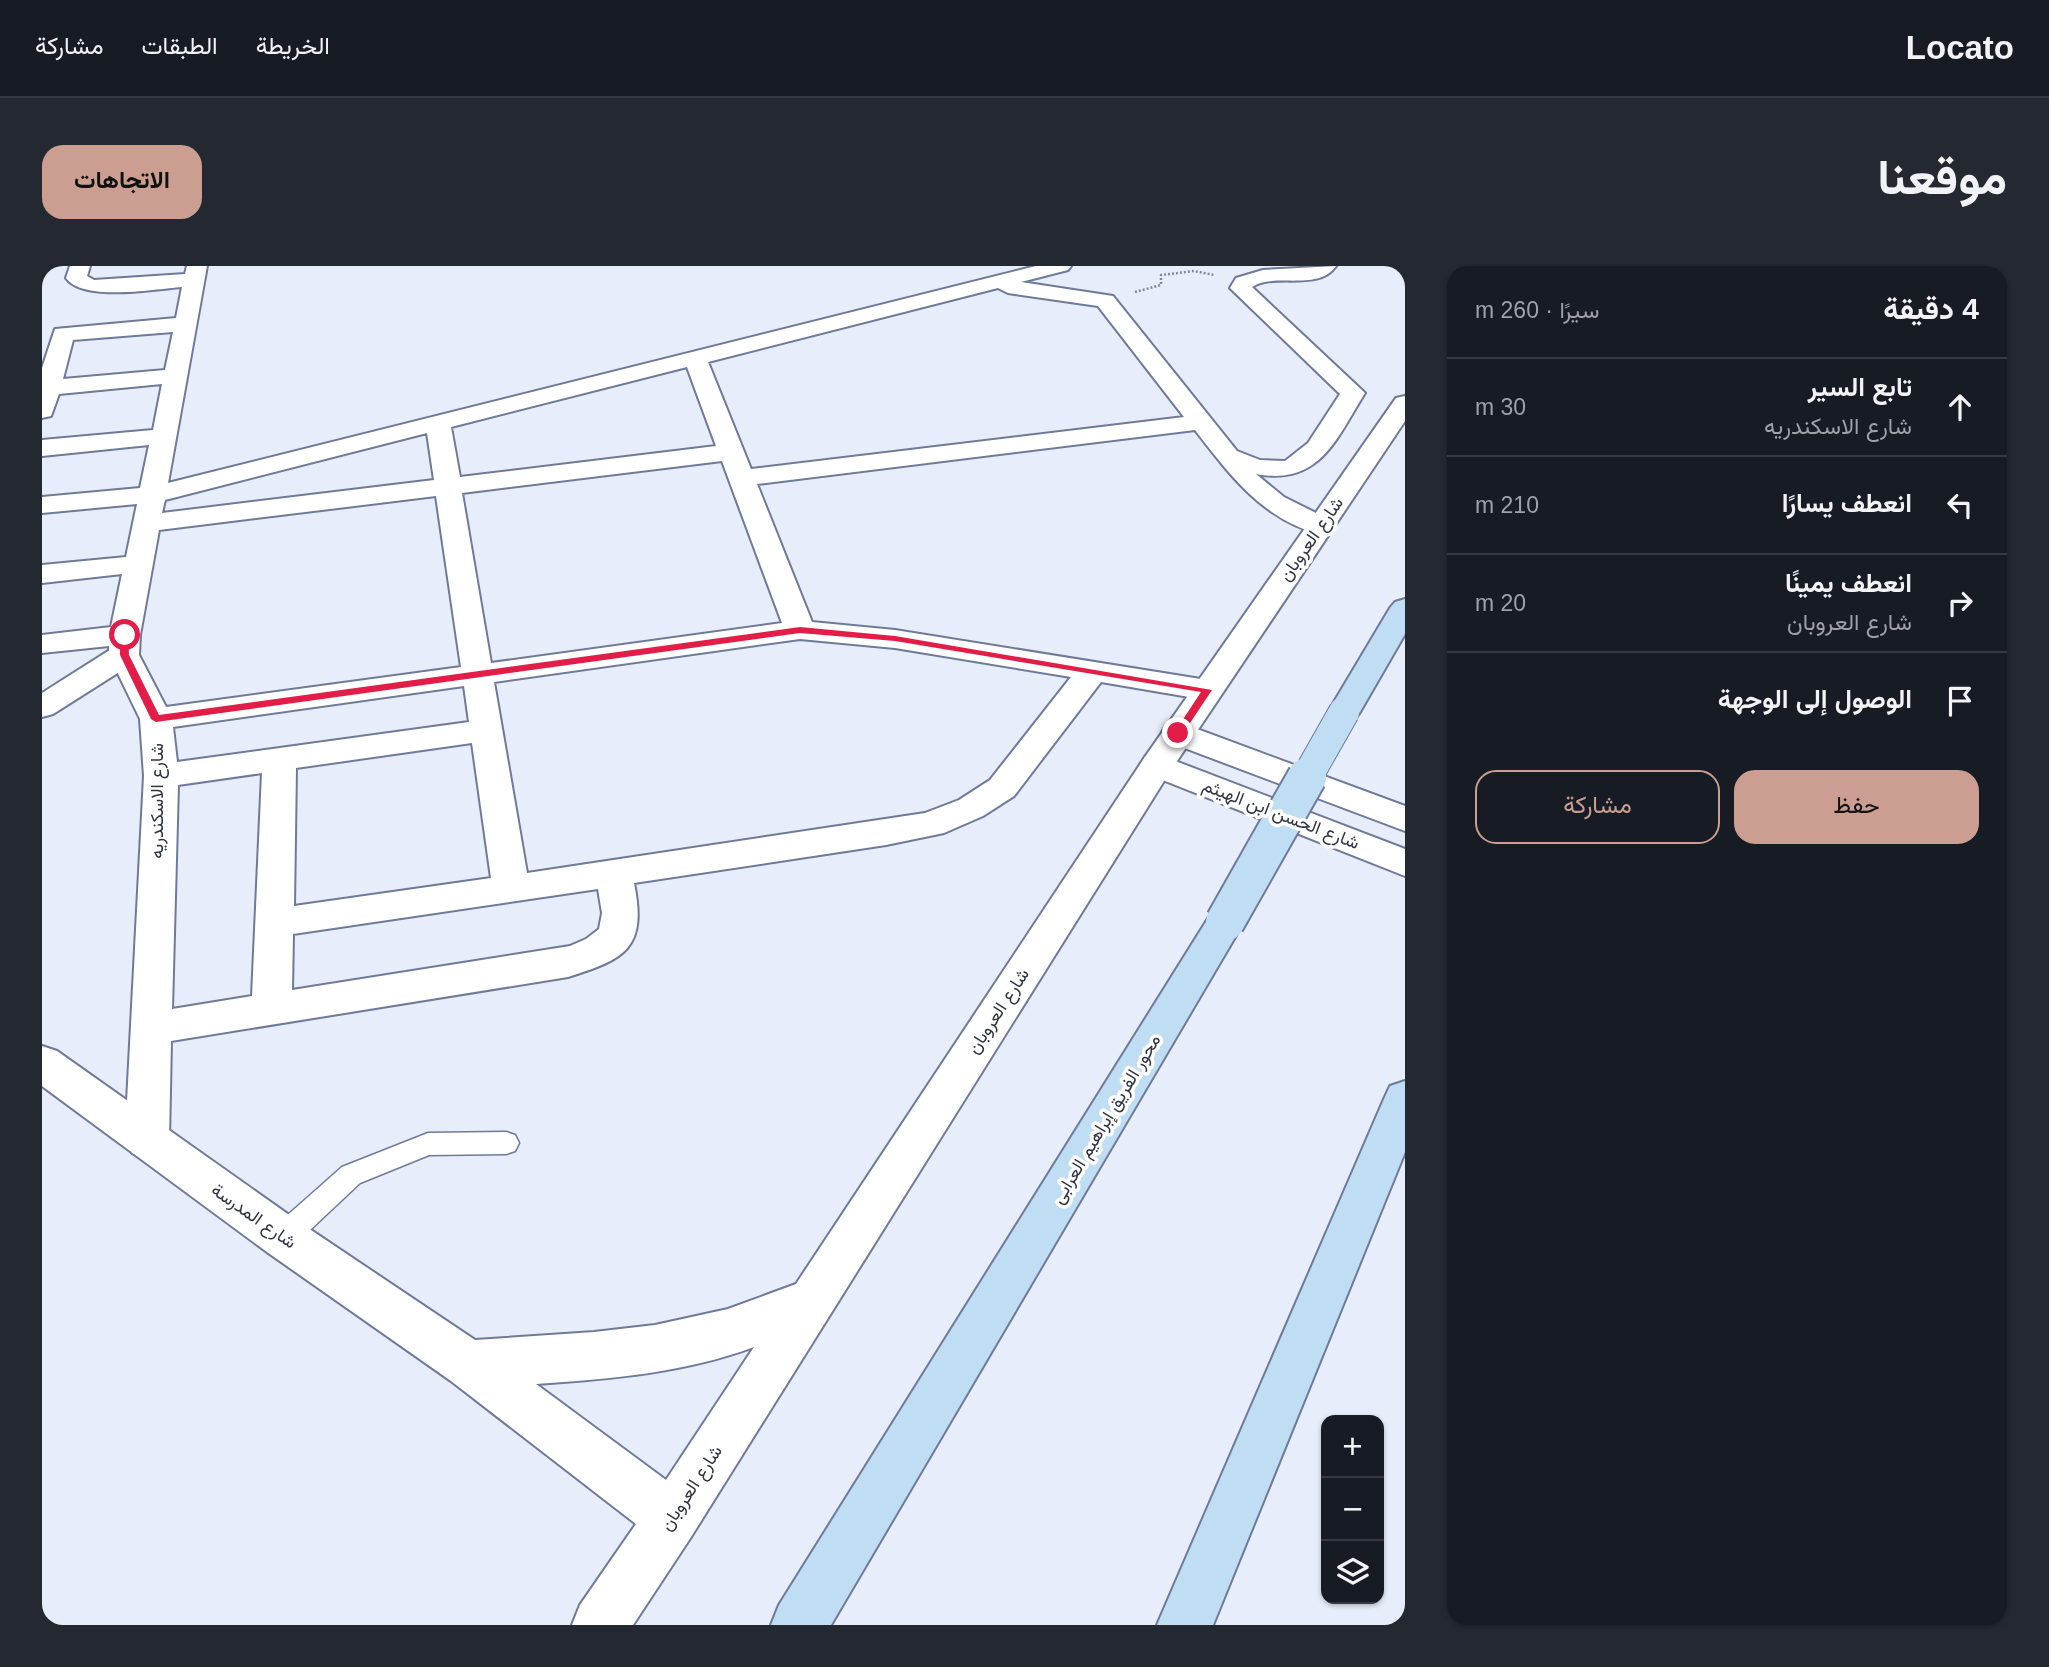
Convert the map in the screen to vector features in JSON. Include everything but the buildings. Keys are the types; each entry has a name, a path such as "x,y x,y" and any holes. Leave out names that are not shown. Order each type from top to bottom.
{"main road":[{"name":"محور الفريق إبراهيم العرابى","path":"799,1625 1225,922 1405,608"},
{"path":"1185,1625 1405,1099"}],"street":[{"path":"42,707 125,645 195,273 94,286 82,284 76,278 80,266"},
{"path":"150,509 438,422 695,360 1061,266"},
{"path":"1228,456 1274,471 1296,468 1308,460 1353,393 1241,288 1243,282 1253,278 1310,272 1326,266"},
{"path":"992,284 1105,301 1228,456 1260,492 1296,515 1320,526"},
{"path":"42,411 45,388 63,334 186,324"},
{"path":"695,360 800,630"},
{"path":"45,388 176,376"},
{"name":"شارع العروبان","path":"600,1625 672,1518 1178,733 1405,403"},
{"path":"438,422 511,888"},
{"path":"741,478 1203,422"},
{"path":"42,448 164,436"},
{"path":"42,505 150,509 448,486 731,452"},
{"path":"42,574 140,564"},
{"path":"156,719 800,630 895,639 1207,690"},
{"path":"42,644 125,645"},
{"name":"شارع الاسكندريه","path":"125,645 156,719 161,776 147,1140"},
{"path":"275,923 932,824 971,808 1002,788 1093,671"},
{"path":"161,776 486,730"},
{"path":"1178,733 1405,819"},
{"path":"272,1008 279,758"},
{"name":"شارع الحسن ابن الهيثم","path":"1157,765 1405,863"},
{"path":"151,1028 568,962 592,955 611,942 620,924 614,873"},
{"name":"شارع المدرسة","path":"42,1063 283,1237 470,1364 672,1518"},
{"path":"470,1364 615,1354 666,1347 717,1336 812,1300"}],"lane":[{"path":"283,1237 351,1175 428,1144 506,1143"}],"path":[{"path":"1105,301 1161,285 1161,275 1194,271 1253,278"}],"route":[{"path":"125,635 124,655 156,719 800,630 895,639 1207,690 1178,733"}]}
